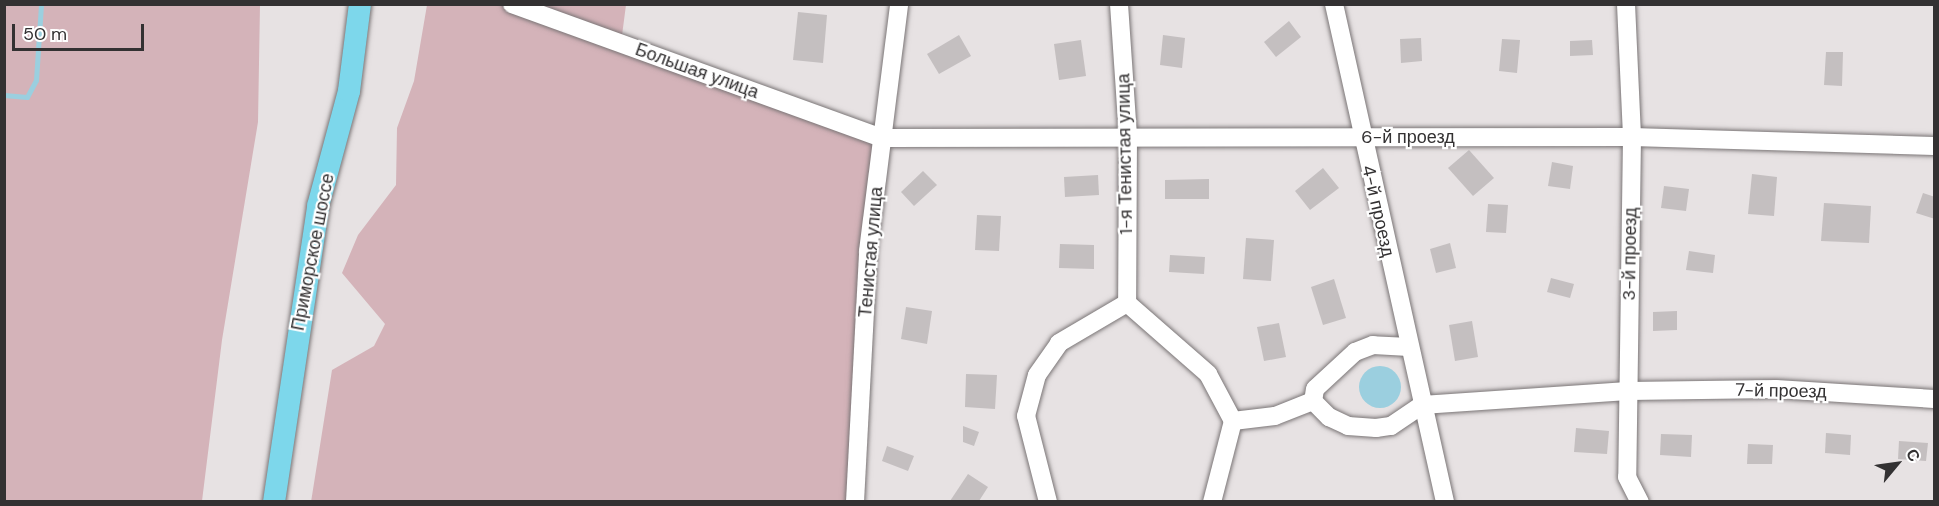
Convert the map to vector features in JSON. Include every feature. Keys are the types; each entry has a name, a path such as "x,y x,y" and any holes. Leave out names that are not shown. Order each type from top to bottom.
{"main road":[{"name":"Приморское шоссе","path":"274,501 316,217 349,91 360,4"}],"street":[{"name":"Большая улица","path":"512,4 882,138"},
{"name":"Тенистая улица","path":"855,501 868,251 899,4"},
{"name":"1-я Тенистая улица","path":"1119,4 1128,135 1127,303"},
{"name":"4-й проезд","path":"1334,4 1361,136 1409,347"},
{"name":"3-й проезд","path":"1626,4 1632,137 1628,477 1640,501"},
{"name":"6-й проезд","path":"882,138 1128,135 1632,137 1935,146"},
{"path":"1048,501 1026,416 1037,375 1059,342 1127,303 1208,374 1233,422 1212,501"},
{"path":"1313,401 1315,389 1355,352 1373,345 1409,347 1445,501"},
{"name":"7-й проезд","path":"1422,405 1628,391 1776,389 1935,399"},
{"path":"1233,422 1275,416 1313,401"},
{"path":"1313,401 1329,417 1348,426 1376,428 1391,426 1422,405"}],"shaded area":[{"path":"4,5 260,5 258,122 222,340 202,501 5,501"},
{"path":"427,5 626,5 621,43 868,133 880,153 854,501 311,502 332,370 374,346 385,324 342,273 358,235 396,185 397,128 414,81"}],"water":[{"path":"1380,366 1395,372 1401,387 1395,402 1380,408 1365,402 1359,387 1365,372"}],"building":[{"path":"798,12 827,15 823,63 793,60"},
{"path":"1289,21 1301,37 1276,57 1264,42"},
{"path":"959,35 971,56 939,74 927,54"},
{"path":"1163,35 1185,38 1182,68 1160,65"},
{"path":"1421,38 1422,61 1401,63 1400,39"},
{"path":"1502,39 1520,40 1517,73 1499,71"},
{"path":"1081,40 1086,76 1059,80 1054,44"},
{"path":"1592,40 1593,55 1570,56 1570,41"},
{"path":"1826,52 1843,52 1842,86 1824,85"},
{"path":"1469,150 1494,178 1473,196 1448,168"},
{"path":"1552,162 1573,166 1570,189 1548,186"},
{"path":"1323,168 1339,188 1310,210 1295,191"},
{"path":"923,171 937,185 914,206 901,192"},
{"path":"1752,174 1777,177 1774,216 1748,214"},
{"path":"1098,175 1099,195 1065,197 1064,177"},
{"path":"1209,179 1209,199 1165,199 1165,180"},
{"path":"1664,186 1689,189 1686,211 1661,208"},
{"path":"1923,193 1935,197 1935,219 1916,213"},
{"path":"1824,203 1871,206 1869,243 1821,241"},
{"path":"1488,204 1508,205 1506,233 1486,232"},
{"path":"977,215 1001,216 999,251 975,250"},
{"path":"1246,238 1274,240 1271,281 1243,279"},
{"path":"1450,243 1456,268 1436,273 1430,249"},
{"path":"1060,244 1094,245 1094,269 1059,268"},
{"path":"1689,251 1715,255 1713,273 1686,270"},
{"path":"1170,255 1205,257 1204,274 1169,272"},
{"path":"1551,278 1574,284 1570,298 1547,292"},
{"path":"1334,279 1346,318 1323,325 1311,287"},
{"path":"906,307 932,311 927,344 901,339"},
{"path":"1677,311 1677,330 1653,331 1653,312"},
{"path":"1472,321 1478,357 1455,361 1449,325"},
{"path":"1279,323 1286,357 1264,361 1257,327"},
{"path":"966,374 997,375 995,409 965,407"},
{"path":"963,426 979,432 974,446 963,442"},
{"path":"1576,428 1609,431 1607,454 1574,452"},
{"path":"1826,433 1851,435 1850,455 1825,453"},
{"path":"1661,434 1692,435 1691,457 1660,455"},
{"path":"1899,441 1928,443 1926,461 1898,459"},
{"path":"1748,444 1773,445 1772,464 1747,464"},
{"path":"887,446 914,456 908,471 882,461"},
{"path":"968,474 988,487 979,501 950,501"}],"waterway":[{"path":"4,95 27,97 36,80 41,4"}]}
